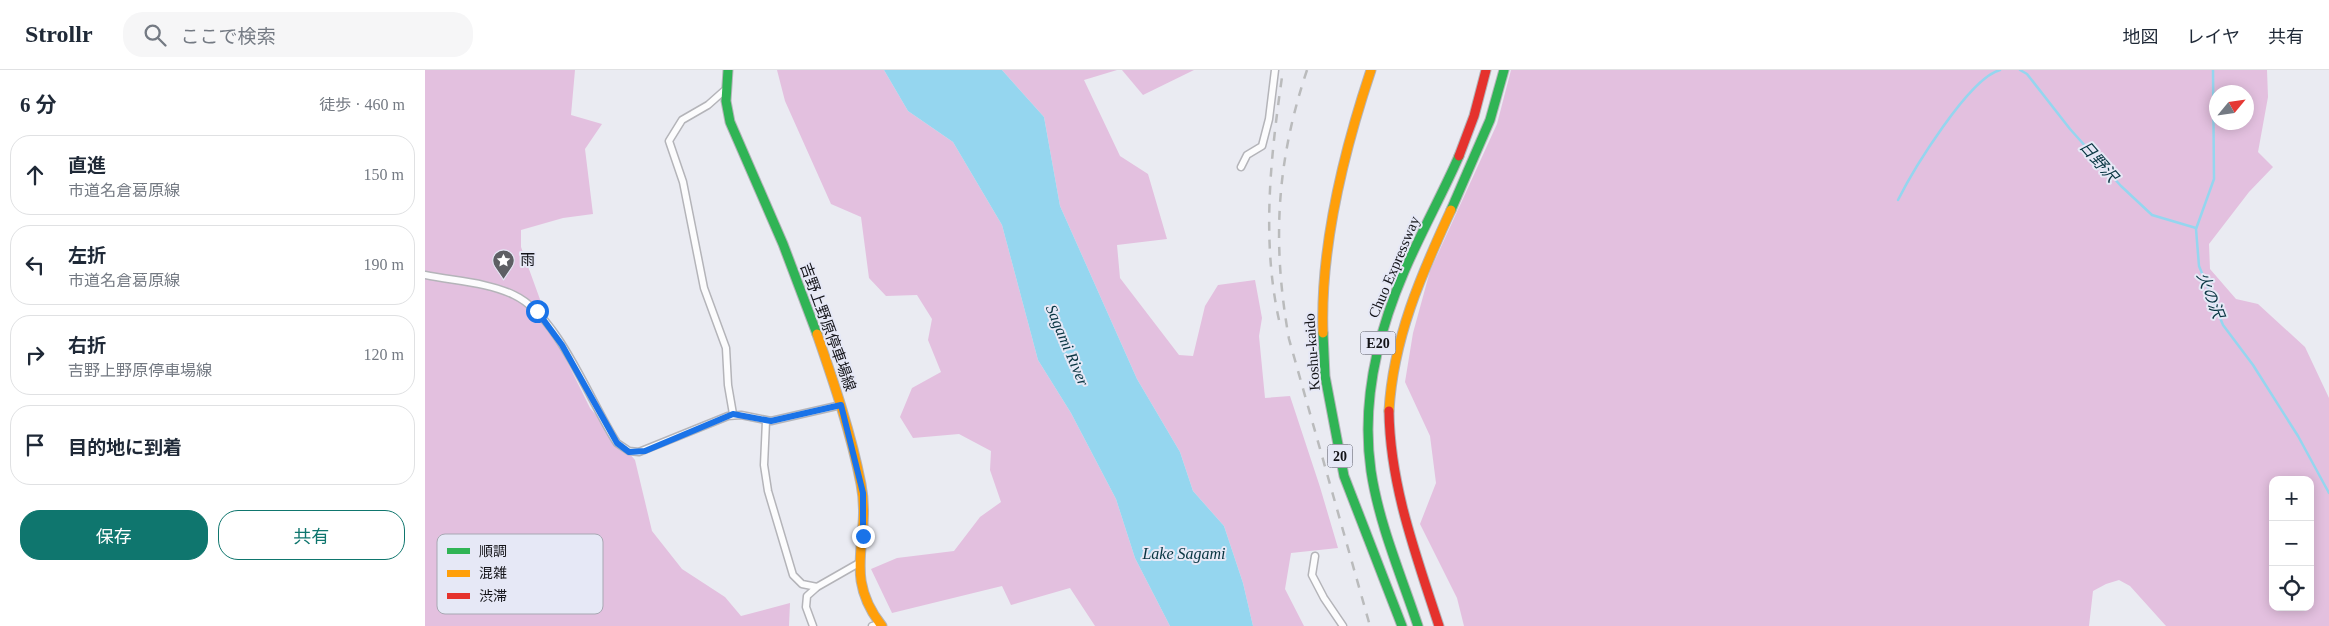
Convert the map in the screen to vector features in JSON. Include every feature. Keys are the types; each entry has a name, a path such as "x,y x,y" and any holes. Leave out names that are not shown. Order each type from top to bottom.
{"main road":[{"name":"吉野上野原停車場線","path":"728,70 726,89 730,122 783,243 841,405 863,493 864,514 859,563 859,585 878,625"},
{"name":"Koshu-kaido","path":"1371,70 1354,121 1325,260 1322,294 1325,376 1344,476 1403,626"},
{"name":"Chuo Expressway","path":"1439,626 1397,488 1389,430 1390,387 1397,348 1413,297 1478,154 1501,87 1504,70"},
{"name":"Chuo Expressway","path":"1418,626 1385,530 1375,488 1368,443 1369,390 1378,342 1393,298 1465,139 1485,72"}],"street":[{"path":"1241,167 1247,155 1262,146 1269,119 1275,70"},
{"path":"726,89 708,105 682,120 669,141 683,182 704,288 727,348 728,386 733,414"},
{"path":"425,275 489,287 515,295 530,305 553,331 617,443 629,452 645,451 733,414 766,421 841,405"},
{"path":"766,421 765,465 768,491 793,575 802,584 817,587"},
{"path":"1315,556 1312,575 1324,598 1343,626"},
{"path":"813,626 806,607 807,596 817,587 859,563"},
{"path":"808,616 819,626"}],"shaded area":[{"path":"425,70 575,70 571,115 602,124 585,149 593,214 563,218 521,230 521,247 550,327 590,408 635,460 652,531 682,569 725,597 741,616 790,603 789,626 425,626"},
{"path":"777,70 884,70 908,111 953,142 1002,225 1038,360 1071,413 1116,499 1135,558 1170,626 1095,626 1070,588 1011,605 1002,586 892,613 871,569 897,558 954,551 980,517 1001,502 990,470 991,451 959,434 913,438 900,417 912,388 941,372 928,340 932,319 917,295 886,296 869,278 861,217 831,204 785,101"},
{"path":"1002,70 1117,70 1084,80 1120,156 1148,174 1167,239 1117,245 1120,278 1179,355 1193,356 1205,306 1218,285 1255,280 1262,318 1259,336 1265,398 1290,396 1338,548 1291,553 1285,589 1304,626 1253,626 1243,583 1224,526 1193,491 1180,452 1137,379 1060,206 1044,117"},
{"path":"1122,70 1194,70 1143,95"},
{"path":"1511,70 2267,70 2268,97 2258,152 2273,167 2249,192 2209,244 2210,269 2236,299 2258,304 2305,347 2329,398 2329,626 2166,626 2130,586 2119,580 2093,591 2089,626 1464,626 1457,598 1420,524 1436,483 1430,436 1405,382 1413,333 1430,271 1497,124"}],"water":[{"name":"Lake Sagami","path":"884,70 1002,70 1044,117 1060,206 1137,379 1180,452 1193,491 1224,526 1243,583 1253,626 1170,626 1135,558 1116,499 1071,413 1038,360 1002,225 953,142 908,111"}],"waterway":[{"name":"日野沢","path":"1898,200 1916,168 1958,107 1973,89 1987,77 2000,70"},
{"name":"日野沢","path":"2020,70 2027,74 2070,129 2121,186 2152,215 2196,228"},
{"name":"火の沢","path":"2213,70 2214,179 2196,229 2199,266 2223,325 2253,365 2298,436 2329,493"}],"railway":[{"path":"1279,320 1270,258 1269,227 1272,164 1283,70"},
{"path":"1307,70 1297,104 1283,171 1280,204 1280,270 1289,339 1370,626"}],"traffic: fast":[{"path":"728,70 726,101 730,122 783,244 817,334"},
{"path":"1451,210 1490,120 1504,70"},
{"path":"1418,626 1391,549 1375,491 1368,445 1370,394 1379,344 1394,296 1459,156"},
{"path":"1323,333 1325,376 1344,476 1402,626"}],"traffic: slow":[{"path":"1323,333 1325,267 1336,200 1343,166 1371,70"},
{"path":"1389,411 1396,358 1402,333 1419,283 1451,210"},
{"path":"817,334 847,427 861,484 863,522 860,573 863,590 870,607 882,626"}],"traffic: jam":[{"path":"1459,156 1474,116 1486,70"},
{"path":"1389,411 1390,439 1399,493 1413,547 1439,626"}],"place":[{"name":"雨","path":"504,279"}],"route":[{"path":"537,311 562,345 612,436 617,443 629,452 645,451 733,414 771,421 841,405 863,493 863,536"}],"water label":[{"name":"Sagami River","path":"1068,345"}]}
